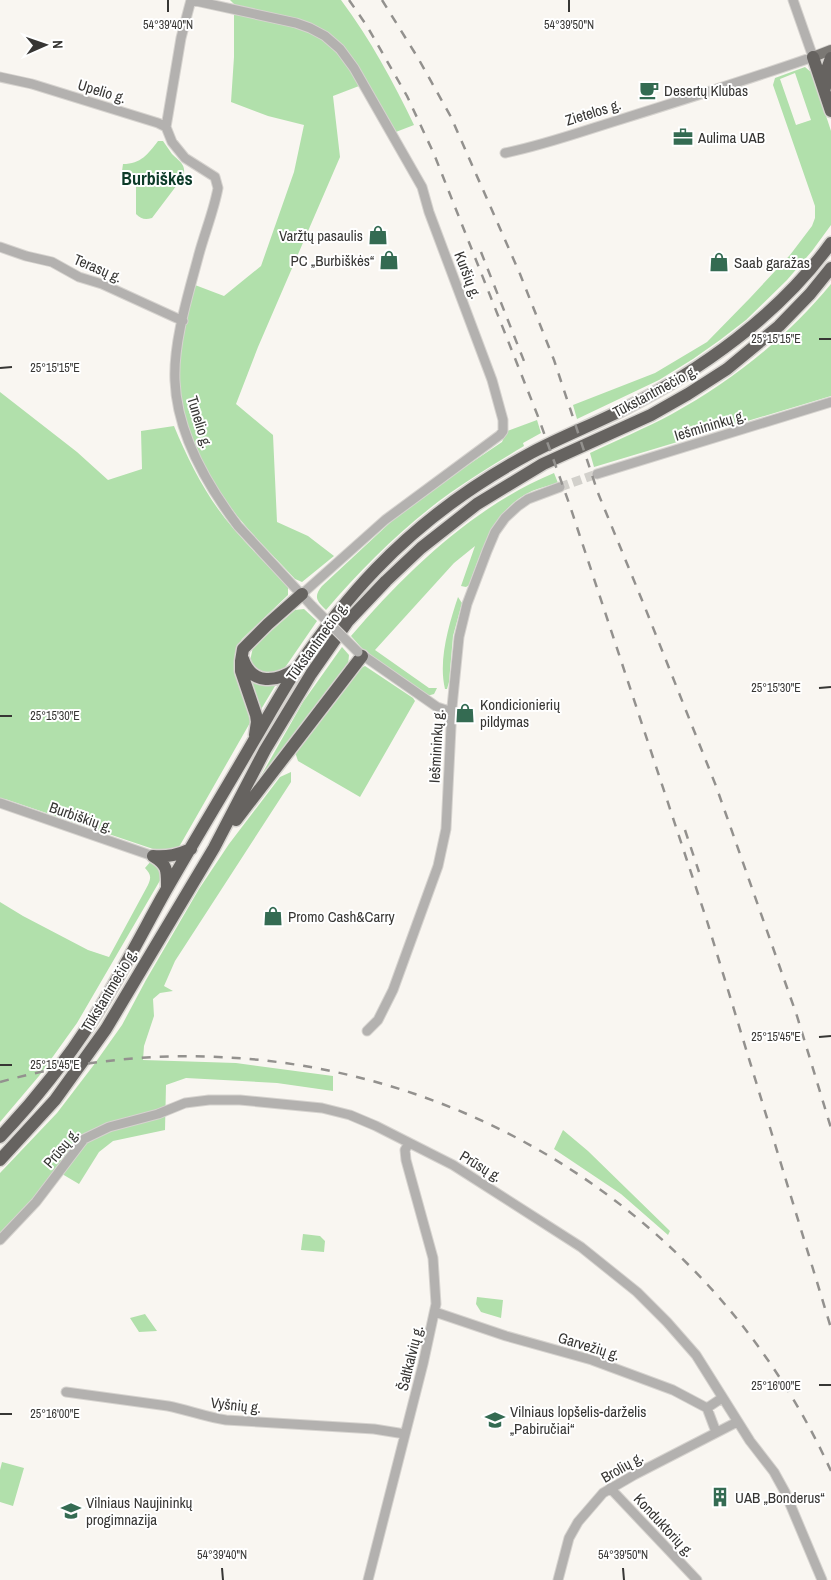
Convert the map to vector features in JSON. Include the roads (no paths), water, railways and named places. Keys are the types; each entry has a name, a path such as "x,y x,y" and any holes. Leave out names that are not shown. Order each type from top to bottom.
{"highway":[{"path":"813,57 831,109"},
{"path":"825,93 826,72 831,58"},
{"name":"Tūkstantmečio g.","path":"0,1137 44,1087 93,1019 191,848 298,668 338,613 376,569 430,520 465,494 522,458 622,409 718,353 743,335 766,314 818,261 831,244"},
{"name":"Tūkstantmečio g.","path":"0,1160 55,1100 106,1029 214,848 265,750 310,674 348,622 407,561 444,528 477,504 506,485 571,450 651,415 688,394 727,368 779,326 810,294 831,268"},
{"path":"252,745 257,722 254,707 241,671 242,655 246,644 302,594"},
{"path":"214,848 360,654"},
{"path":"242,655 249,672 262,679 277,679 287,676 298,668"},
{"path":"153,856 168,857 191,848"},
{"path":"153,856 164,863 167,873 167,890"}],"main road":[{"name":"Zietelos g.","path":"813,57 831,50"}],"street":[{"path":"166,127 181,38 191,0"},
{"name":"Kuršių g.","path":"191,0 296,23 310,28 325,36 354,68 422,187 429,212 492,380 503,420 503,431 500,435 385,520 302,594"},
{"path":"793,0 813,57"},
{"name":"Zietelos g.","path":"505,153 532,147 767,74 813,57"},
{"name":"Upelio g.","path":"0,77 57,91 158,122 166,127"},
{"name":"Tunelio g.","path":"166,127 178,151 193,164 215,177 218,188 183,321 176,355 175,382 180,416 192,449 228,513 312,606 360,654 437,707 452,712"},
{"name":"Terasų g.","path":"0,247 52,262 79,277 102,284 183,321"},
{"name":"Iešmininkų g.","path":"597,474 831,402"},
{"name":"Iešmininkų g.","path":"367,1031 378,1020 394,990 438,866 446,828 458,637 484,560 495,532 505,518 518,506 535,496 560,487"},
{"name":"Burbiškių g.","path":"0,803 153,856"},
{"name":"Prūsų g.","path":"0,1240 36,1202 84,1139 109,1127 158,1114 185,1103 209,1100 240,1100 322,1108 350,1115 453,1165 581,1247 637,1292 696,1355 750,1442 774,1472 785,1492 822,1580"},
{"name":"Šaltkalvių g.","path":"368,1580 435,1312 436,1291 433,1258 406,1160 405,1150 409,1143"},
{"name":"Garvežių g.","path":"435,1312 506,1336 607,1365 673,1390 706,1408"},
{"name":"Vyšnių g.","path":"66,1392 168,1406 184,1409 210,1418 226,1420 374,1429 405,1434"},
{"path":"716,1432 706,1408 722,1398"},
{"name":"Brolių g.","path":"558,1580 569,1538 578,1522 590,1506 610,1488 737,1422"},
{"name":"Konduktorių g.","path":"610,1488 698,1580"}],"tunnel":[{"path":"560,487 597,474"}],"railway":[{"path":"349,0 367,26 407,96 434,154 539,419 570,506 707,921 831,1328"},
{"path":"382,0 418,58 451,117 520,274 554,360 598,493 716,786 797,1016 831,1128"},
{"path":"481,252 524,361"},
{"path":"685,830 699,872"},
{"path":"0,1082 126,1059 251,1059 372,1081 487,1123 593,1185 688,1264 768,1360 831,1471"}],"place":[{"name":"Desertų Klubas","path":"649,90"},
{"name":"Aulima UAB","path":"683,137"},
{"name":"Varžtų pasaulis","path":"378,235"},
{"name":"PC „Burbiškės“","path":"389,260"},
{"name":"Saab garažas","path":"719,262"},
{"name":"Kondicionierių pildymas","path":"465,713"},
{"name":"Promo Cash&Carry","path":"273,916"},
{"name":"Vilniaus lopšelis-darželis „Pabiručiai“","path":"495,1420"},
{"name":"UAB „Bonderus“","path":"720,1497"},
{"name":"Vilniaus Naujininkų progimnazija","path":"71,1511"}],"district":[{"name":"Burbiškės","path":"157,178"}]}
